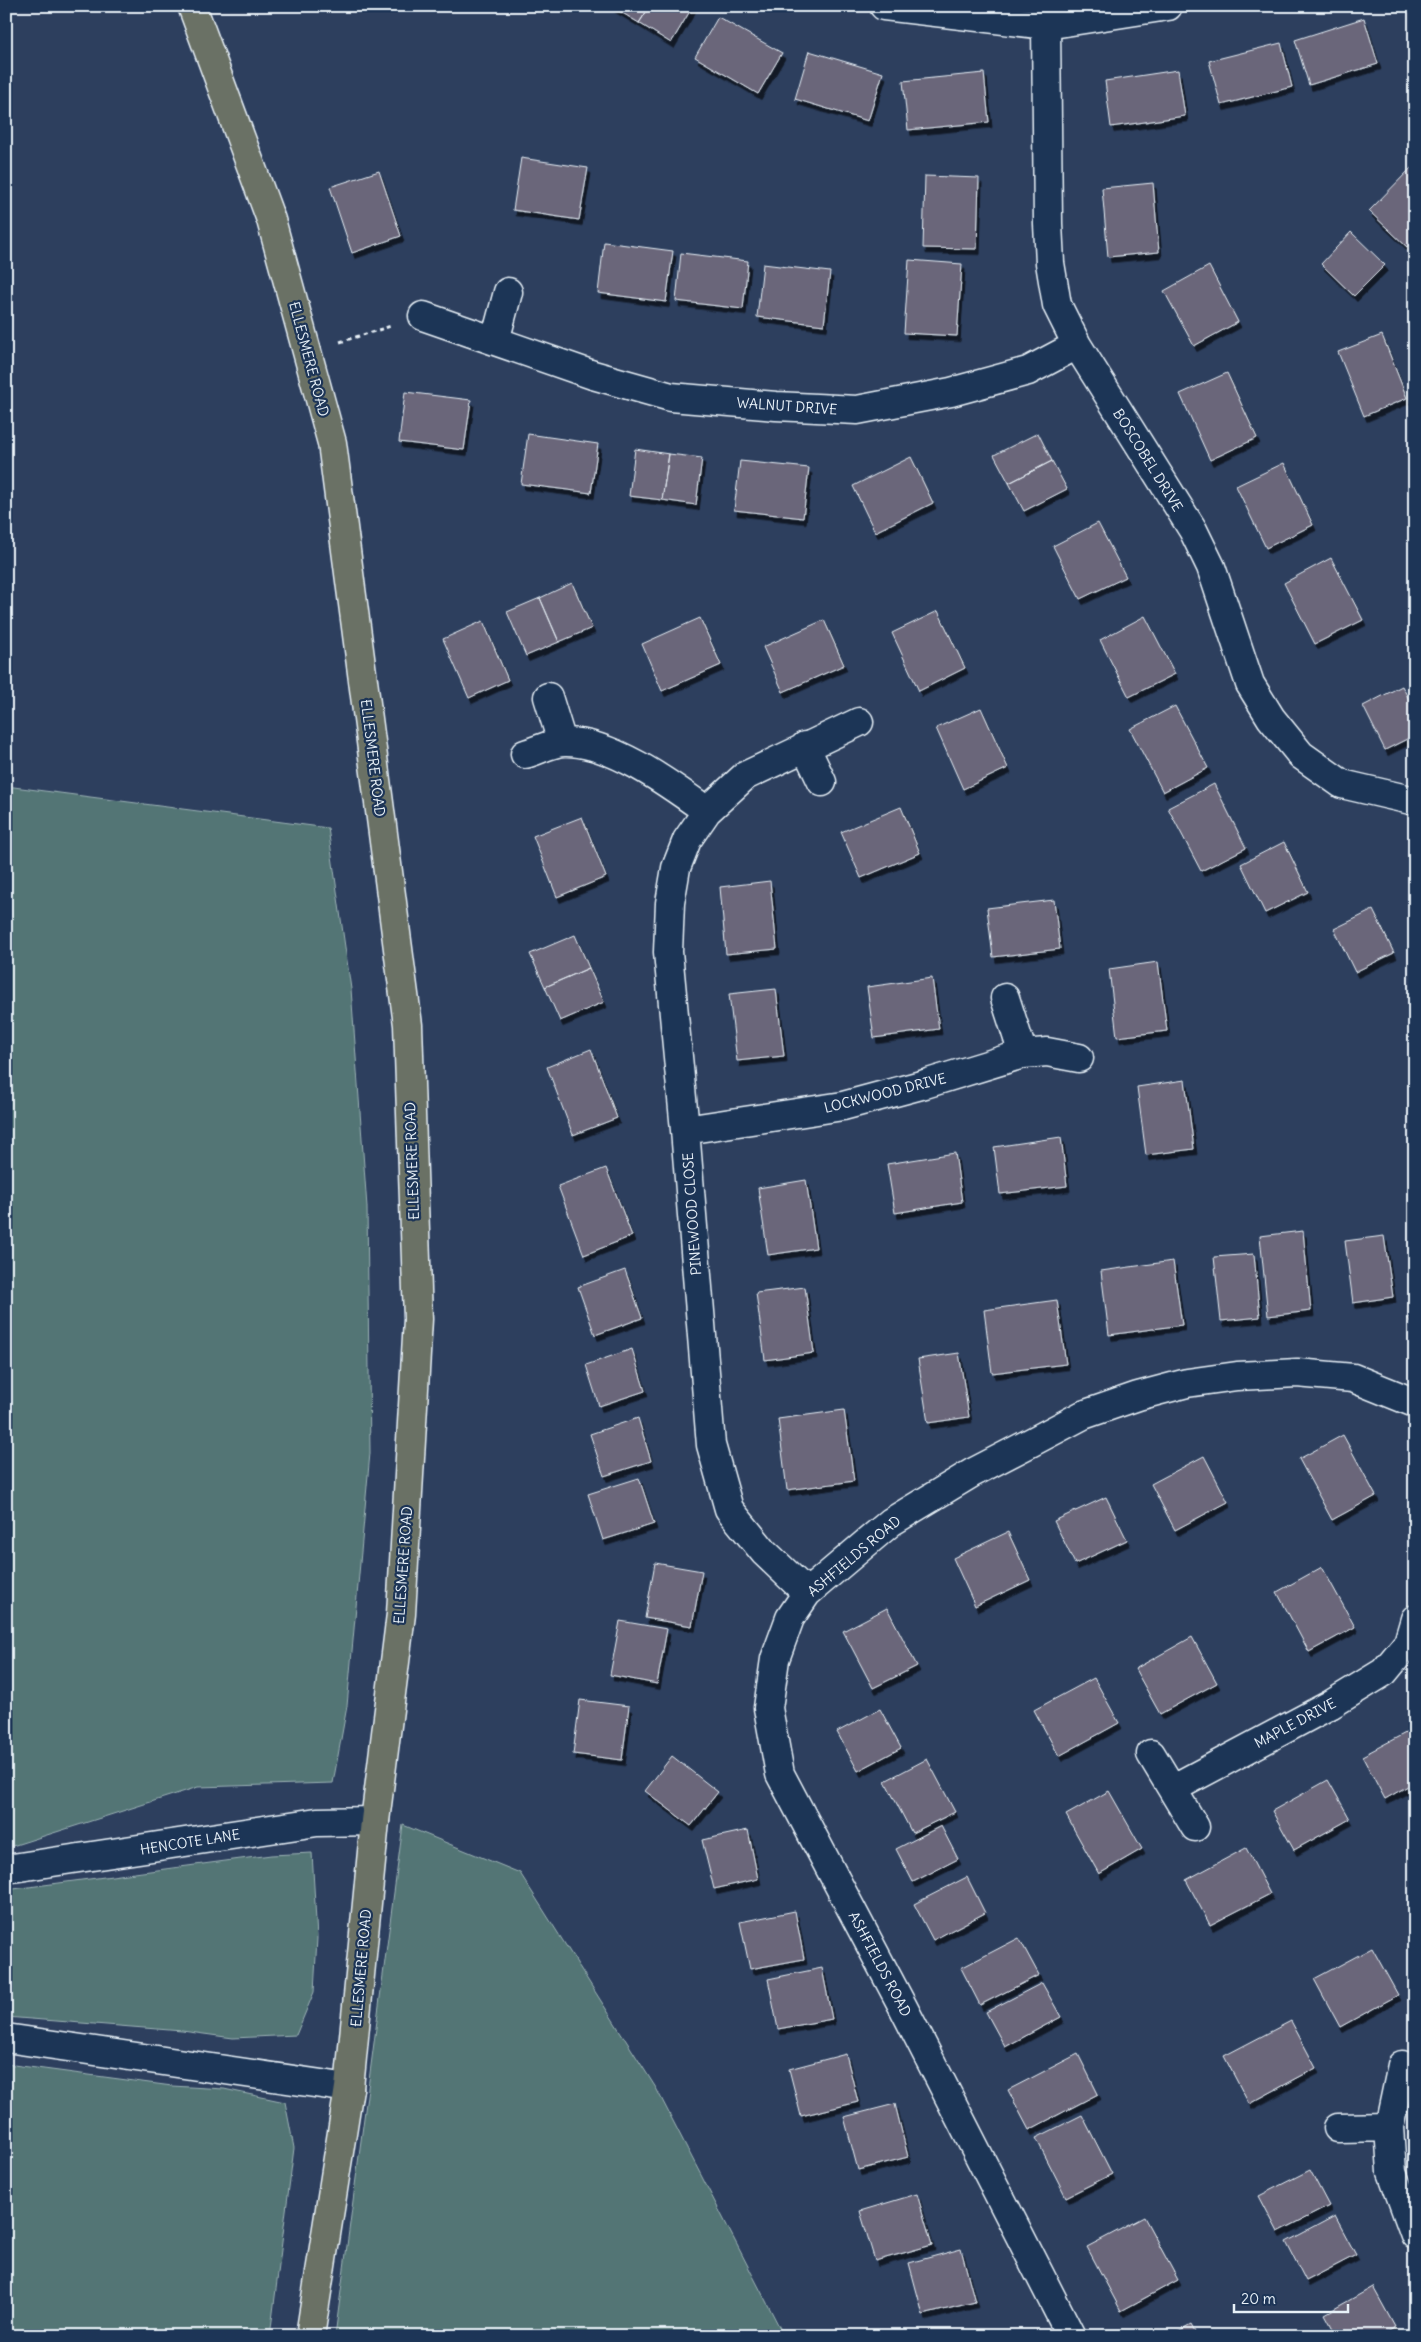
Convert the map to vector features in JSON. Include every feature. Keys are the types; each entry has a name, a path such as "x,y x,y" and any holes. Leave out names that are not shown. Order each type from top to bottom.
{"main road":[{"name":"ELLESMERE ROAD","path":"192,6 272,220 332,443 408,1025 418,1319 401,1614 375,1821 349,2088 310,2336"}],"street":[{"path":"884,6 1046,26 1168,6"},
{"name":"BOSCOBEL DRIVE","path":"1046,26 1050,263 1058,305 1077,346 1192,530 1211,567 1250,684 1271,718 1301,755 1342,784 1415,801"},
{"path":"495,341 508,292"},
{"name":"WALNUT DRIVE","path":"422,316 593,375 671,397 776,406 857,410 951,392 1028,371 1077,346"},
{"path":"548,697 562,742"},
{"name":"PINEWOOD CLOSE","path":"806,1593 764,1552 729,1509 711,1445 668,952 670,903 676,868 684,847 707,811 745,776 859,722"},
{"path":"524,754 562,742 576,742 614,754 658,775 707,811"},
{"path":"805,746 822,782"},
{"path":"1005,998 1023,1054"},
{"name":"LOCKWOOD DRIVE","path":"685,1130 843,1106 925,1084 1023,1054 1047,1052 1079,1058"},
{"name":"ASHFIELDS ROAD","path":"1071,2336 903,2007 780,1774 768,1708 775,1659 790,1618 806,1593 891,1522 972,1473 1083,1415 1138,1396 1187,1383 1237,1376 1296,1373 1353,1378 1415,1403"},
{"name":"MAPLE DRIVE","path":"1172,1789 1330,1705 1384,1672 1412,1636"},
{"path":"1152,1754 1195,1828"},
{"name":"HENCOTE LANE","path":"6,1869 317,1822 375,1821"},
{"path":"6,2038 349,2088"},
{"path":"1402,2065 1389,2127 1392,2172 1415,2235"},
{"path":"1338,2128 1389,2127"}],"path":[{"path":"307,353 422,316"}],"green space":[{"path":"6,786 328,828 351,989 367,1207 370,1453 347,1706 333,1783 198,1787 6,1848"},
{"path":"403,1825 520,1873 656,2088 784,2336 335,2336"},
{"path":"312,1853 317,1938 314,1992 296,2035 233,2038 182,2031 6,2017 6,1890 271,1855"},
{"path":"6,2064 172,2086 224,2089 285,2102 294,2148 270,2336 6,2336"}],"building":[{"path":"611,6 650,6 639,23"},
{"path":"650,6 693,6 671,43 639,23"},
{"path":"718,17 782,53 758,94 695,57"},
{"path":"1364,18 1378,64 1309,85 1295,40"},
{"path":"1281,43 1292,87 1221,105 1209,61"},
{"path":"809,51 883,73 868,121 795,99"},
{"path":"1178,70 1185,116 1111,127 1105,81"},
{"path":"984,73 989,122 908,130 903,81"},
{"path":"521,158 588,168 579,220 513,210"},
{"path":"1414,165 1415,238 1407,247 1369,211"},
{"path":"379,171 401,236 352,253 330,187"},
{"path":"925,176 979,178 977,249 923,248"},
{"path":"1153,183 1159,252 1108,257 1102,188"},
{"path":"1351,232 1385,265 1354,296 1321,264"},
{"path":"604,242 673,251 666,302 598,293"},
{"path":"681,253 748,261 743,309 676,301"},
{"path":"909,260 962,264 957,336 904,333"},
{"path":"763,264 830,272 824,325 757,317"},
{"path":"1209,266 1238,322 1194,346 1164,291"},
{"path":"1382,335 1407,398 1364,416 1338,352"},
{"path":"1227,373 1257,438 1210,460 1180,394"},
{"path":"405,392 471,400 464,450 399,442"},
{"path":"1038,433 1052,461 1009,483 994,455"},
{"path":"528,434 598,444 591,493 521,484"},
{"path":"1412,447 1415,447 1415,494 1413,494"},
{"path":"635,449 669,454 662,500 629,496"},
{"path":"669,454 702,458 696,505 662,500"},
{"path":"911,457 933,503 875,532 853,486"},
{"path":"740,461 809,468 803,518 734,510"},
{"path":"1052,461 1067,489 1024,511 1009,483"},
{"path":"1284,463 1313,525 1266,548 1236,486"},
{"path":"1098,523 1126,577 1080,599 1053,546"},
{"path":"1331,558 1363,620 1315,644 1284,583"},
{"path":"572,583 592,628 559,642 540,598"},
{"path":"540,598 559,642 526,656 507,612"},
{"path":"938,611 965,668 919,691 892,633"},
{"path":"1145,616 1175,674 1129,697 1100,640"},
{"path":"700,618 721,665 662,691 642,644"},
{"path":"824,620 844,665 783,692 763,647"},
{"path":"483,621 508,680 469,698 443,639"},
{"path":"1402,686 1415,711 1415,735 1385,750 1363,706"},
{"path":"1175,706 1208,768 1163,792 1130,729"},
{"path":"981,708 1008,768 963,789 936,728"},
{"path":"1214,784 1246,848 1201,871 1168,808"},
{"path":"901,807 920,853 861,878 841,832"},
{"path":"582,817 606,877 557,897 533,836"},
{"path":"1284,842 1308,892 1265,913 1241,864"},
{"path":"770,881 777,949 726,954 720,887"},
{"path":"1054,900 1060,949 993,957 987,908"},
{"path":"1373,910 1394,953 1355,972 1334,929"},
{"path":"575,935 589,968 545,987 530,954"},
{"path":"1158,962 1167,1031 1117,1037 1109,969"},
{"path":"589,968 604,1002 560,1021 545,987"},
{"path":"932,978 939,1029 874,1038 867,987"},
{"path":"776,989 784,1056 737,1061 729,994"},
{"path":"591,1049 617,1118 573,1135 547,1067"},
{"path":"1185,1080 1194,1149 1146,1155 1137,1087"},
{"path":"1061,1137 1067,1186 1000,1194 994,1147"},
{"path":"955,1153 962,1202 895,1213 887,1164"},
{"path":"606,1168 632,1236 584,1255 558,1186"},
{"path":"806,1180 816,1248 768,1255 758,1188"},
{"path":"1303,1231 1311,1311 1268,1316 1260,1236"},
{"path":"1384,1236 1393,1297 1353,1303 1345,1241"},
{"path":"1254,1254 1260,1317 1221,1321 1214,1257"},
{"path":"1173,1261 1182,1325 1109,1335 1101,1271"},
{"path":"625,1270 642,1318 595,1335 578,1287"},
{"path":"805,1287 814,1353 765,1360 756,1293"},
{"path":"1057,1300 1066,1364 992,1373 984,1310"},
{"path":"1415,1315 1415,1332 1408,1318"},
{"path":"632,1349 645,1391 599,1406 586,1365"},
{"path":"959,1353 969,1417 928,1423 918,1359"},
{"path":"844,1410 854,1481 787,1490 778,1419"},
{"path":"638,1418 651,1461 604,1476 590,1434"},
{"path":"1343,1435 1376,1496 1332,1520 1299,1459"},
{"path":"1204,1456 1228,1502 1175,1530 1151,1484"},
{"path":"639,1478 654,1524 603,1540 588,1494"},
{"path":"1106,1497 1127,1540 1075,1564 1054,1521"},
{"path":"1008,1532 1030,1580 975,1606 953,1558"},
{"path":"655,1563 702,1571 692,1626 645,1618"},
{"path":"1322,1567 1355,1627 1309,1652 1277,1592"},
{"path":"887,1608 917,1666 873,1688 843,1631"},
{"path":"620,1621 667,1629 657,1684 610,1675"},
{"path":"1192,1637 1217,1683 1160,1714 1135,1669"},
{"path":"1094,1678 1119,1723 1059,1756 1034,1710"},
{"path":"580,1700 629,1706 622,1760 573,1754"},
{"path":"880,1709 901,1748 858,1771 837,1732"},
{"path":"1415,1728 1415,1782 1385,1799 1362,1756"},
{"path":"672,1756 718,1792 691,1826 645,1791"},
{"path":"927,1759 955,1812 912,1833 885,1781"},
{"path":"1328,1780 1350,1819 1294,1850 1272,1811"},
{"path":"1109,1791 1142,1849 1099,1874 1066,1815"},
{"path":"941,1826 958,1859 913,1882 896,1849"},
{"path":"748,1830 758,1879 714,1889 702,1840"},
{"path":"1246,1848 1270,1894 1210,1925 1186,1880"},
{"path":"967,1877 985,1913 933,1940 914,1904"},
{"path":"795,1911 804,1959 750,1969 740,1922"},
{"path":"1019,1938 1039,1975 980,2005 961,1968"},
{"path":"1372,1948 1398,1995 1340,2027 1314,1979"},
{"path":"822,1968 832,2019 778,2029 768,1979"},
{"path":"1042,1983 1061,2017 1005,2047 986,2012"},
{"path":"1291,2021 1316,2068 1249,2104 1224,2056"},
{"path":"846,2054 858,2102 801,2116 789,2069"},
{"path":"1078,2054 1098,2094 1029,2130 1008,2090"},
{"path":"895,2104 908,2157 858,2170 844,2117"},
{"path":"1082,2115 1112,2174 1066,2197 1036,2138"},
{"path":"1310,2170 1329,2206 1278,2232 1259,2196"},
{"path":"917,2194 932,2245 875,2261 860,2211"},
{"path":"1335,2216 1356,2255 1306,2281 1286,2242"},
{"path":"1144,2217 1178,2280 1121,2311 1087,2247"},
{"path":"961,2249 975,2302 923,2315 909,2263"},
{"path":"1373,2287 1395,2327 1379,2336 1337,2336 1325,2314"},
{"path":"1191,2325 1197,2336 1171,2336"}]}
